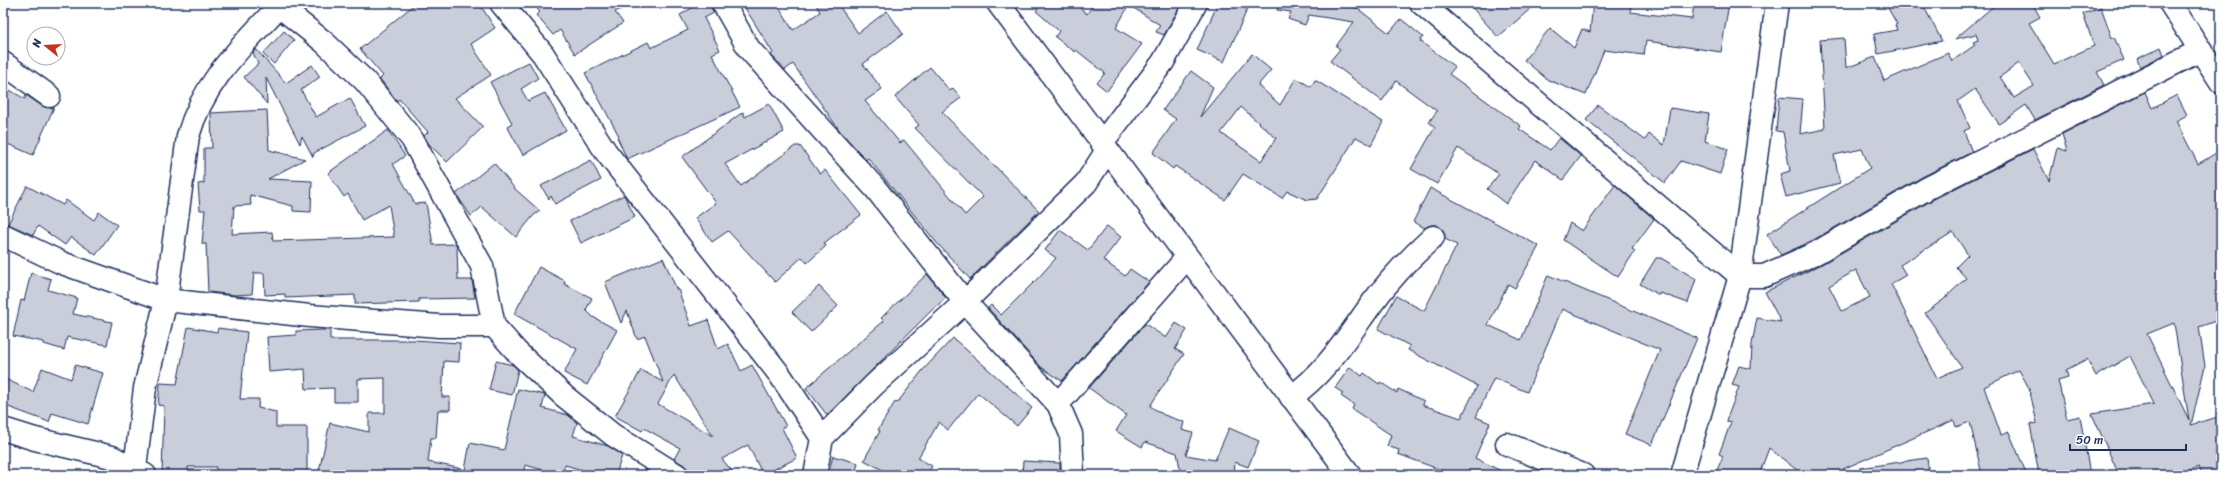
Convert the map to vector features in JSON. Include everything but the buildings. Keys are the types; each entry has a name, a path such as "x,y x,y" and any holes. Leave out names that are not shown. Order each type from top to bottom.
{"street":[{"path":"501,3 543,54 606,152 780,375 822,438"},
{"path":"723,3 749,49 875,188 965,302 1058,404 1071,434 1073,475"},
{"path":"815,475 822,438 874,385 965,302 1086,183 1103,149 1163,62 1196,3"},
{"path":"1421,3 1740,276 1764,276 1816,253 1928,188 2201,50"},
{"path":"1682,475 1740,276 1777,3"},
{"path":"2170,3 2221,82"},
{"path":"3,429 35,439 112,457 138,473 145,388 166,300 188,136 194,114 207,90 228,62 281,4 365,81 412,138 482,266 494,326 517,352 564,396 613,436 677,475"},
{"path":"994,5 1350,475"},
{"path":"3,63 49,96"},
{"path":"1103,149 1338,475"},
{"path":"3,235 62,263 166,300 310,316 439,326 494,326"},
{"path":"1291,397 1308,386 1338,350 1403,264 1433,237"},
{"path":"1058,404 1183,262"},
{"path":"1507,444 1583,475"}]}
